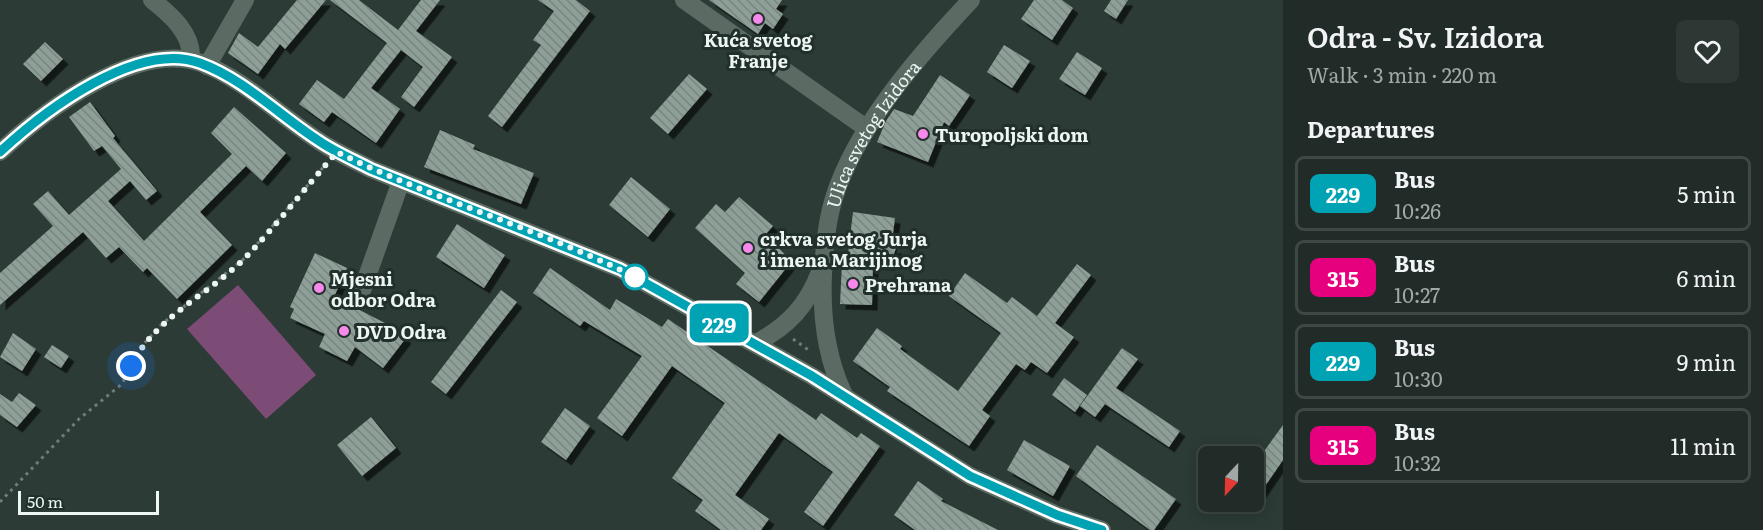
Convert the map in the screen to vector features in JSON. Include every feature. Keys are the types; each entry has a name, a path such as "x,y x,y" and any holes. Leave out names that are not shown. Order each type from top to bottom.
{"street":[{"path":"153,0 168,12 183,31 199,63"},
{"path":"199,63 245,0"},
{"path":"684,0 866,128"},
{"name":"Ulica svetog Izidora","path":"844,395 827,354 822,292 827,224 833,198 852,152 866,128 971,0"},
{"path":"0,152 51,111 124,69 155,60 199,63 337,152 401,181 620,269 756,343 844,395 950,465 1054,523 1102,530"},
{"path":"358,299 401,181"},
{"path":"756,343 785,327 799,312 813,289 824,262"}],"path":[{"path":"0,502 79,419 122,384 140,348 162,324 245,258 337,152"},
{"path":"792,338 816,355"}],"shaded area":[{"path":"238,285 316,375 266,419 187,329"}],"building":[{"path":"297,0 326,0 285,49 280,44 258,74 228,53 239,33 258,47"},
{"path":"330,0 359,0 398,30 421,0 440,0 416,31 452,57 414,107 401,97 423,67 401,50 371,88 400,109 376,143 332,112 324,122 299,104 317,80 344,99 387,43"},
{"path":"538,0 576,0 590,11 502,127 488,116 541,45 533,40 554,11"},
{"name":"Kuća svetog Franje","path":"709,0 782,0 776,9 783,14 773,29 765,23 758,34"},
{"path":"1034,0 1062,0 1073,8 1052,40 1021,19"},
{"path":"1111,0 1128,0 1116,19 1104,11"},
{"path":"45,42 63,59 41,81 23,64"},
{"path":"1004,45 1030,61 1012,88 987,72"},
{"path":"1077,52 1102,68 1085,95 1059,79"},
{"path":"689,74 707,89 668,134 650,118"},
{"path":"940,75 970,95 949,126 944,122 928,162 877,142 894,109 913,116"},
{"path":"90,102 115,136 113,138 157,191 146,200 130,181 108,201 144,241 232,154 211,133 234,107 286,153 262,181 246,166 200,212 232,245 177,299 147,268 143,272 119,247 106,258 83,232 0,305 0,273 53,226 33,204 48,191 69,215 121,169 102,146 94,151 69,117"},
{"path":"440,130 475,145 473,149 534,173 521,204 424,167"},
{"path":"631,177 670,209 648,237 609,205"},
{"name":"crkva svetog Jurja i imena Marijinog","path":"739,197 773,226 765,235 792,261 759,302 736,284 745,273 695,228 716,204 725,212"},
{"path":"853,212 895,218 891,248 896,248 890,265 873,264 872,305 840,304 842,263 847,263"},
{"path":"457,224 505,255 484,288 436,257"},
{"path":"315,253 347,268 334,297 387,324 406,338 383,368 355,347 347,361 319,347 325,334 290,318 294,309 290,307"},
{"path":"1077,264 1091,275 1055,323 1074,337 1047,373 1031,362 1025,370 1016,364 982,410 990,416 969,446 887,391 890,387 853,361 877,328 902,346 900,349 958,391 1001,333 949,296 965,273 1007,303 1012,297 1037,316"},
{"path":"550,268 610,310 616,299 662,327 668,319 816,420 821,413 857,438 861,433 880,446 823,526 804,512 833,472 779,433 735,495 769,519 761,530 721,530 695,511 703,500 672,478 725,403 672,366 622,436 597,418 642,356 584,321 580,326 533,293"},
{"path":"501,290 517,302 446,394 431,382"},
{"path":"13,333 36,349 22,371 0,357"},
{"path":"52,345 69,356 61,368 44,357"},
{"path":"1122,348 1138,359 1116,388 1180,431 1169,447 1105,404 1095,417 1080,406"},
{"path":"1064,378 1087,395 1075,412 1052,395"},
{"path":"19,393 36,405 17,427 0,415 0,394 12,402"},
{"path":"565,408 590,426 566,460 541,442"},
{"path":"371,417 396,448 362,476 337,445"},
{"path":"1283,425 1283,460 1264,488 1264,451"},
{"path":"1024,440 1070,466 1053,496 1007,470"},
{"path":"1097,445 1176,499 1154,530 1150,530 1076,476"},
{"path":"918,481 943,499 941,501 998,530 915,530 894,515"}],"bus line":[{"name":"229","path":"0,152 51,111 96,83 124,69 155,60 183,59 199,62 240,85 337,152 371,169 620,269 812,376 970,476 1057,515 1102,530"}],"place":[{"name":"Kuća svetog Franje","path":"758,19"},
{"name":"Turopoljski dom","path":"923,134"},
{"name":"crkva svetog Jurja i imena Marijinog","path":"748,248"},
{"name":"Prehrana","path":"853,284"},
{"name":"Mjesni odbor Odra","path":"319,288"},
{"name":"DVD Odra","path":"344,331"}],"route":[{"path":"131,366 140,348 162,324 245,258 337,152 371,169 583,253 637,278 635,277"}]}
